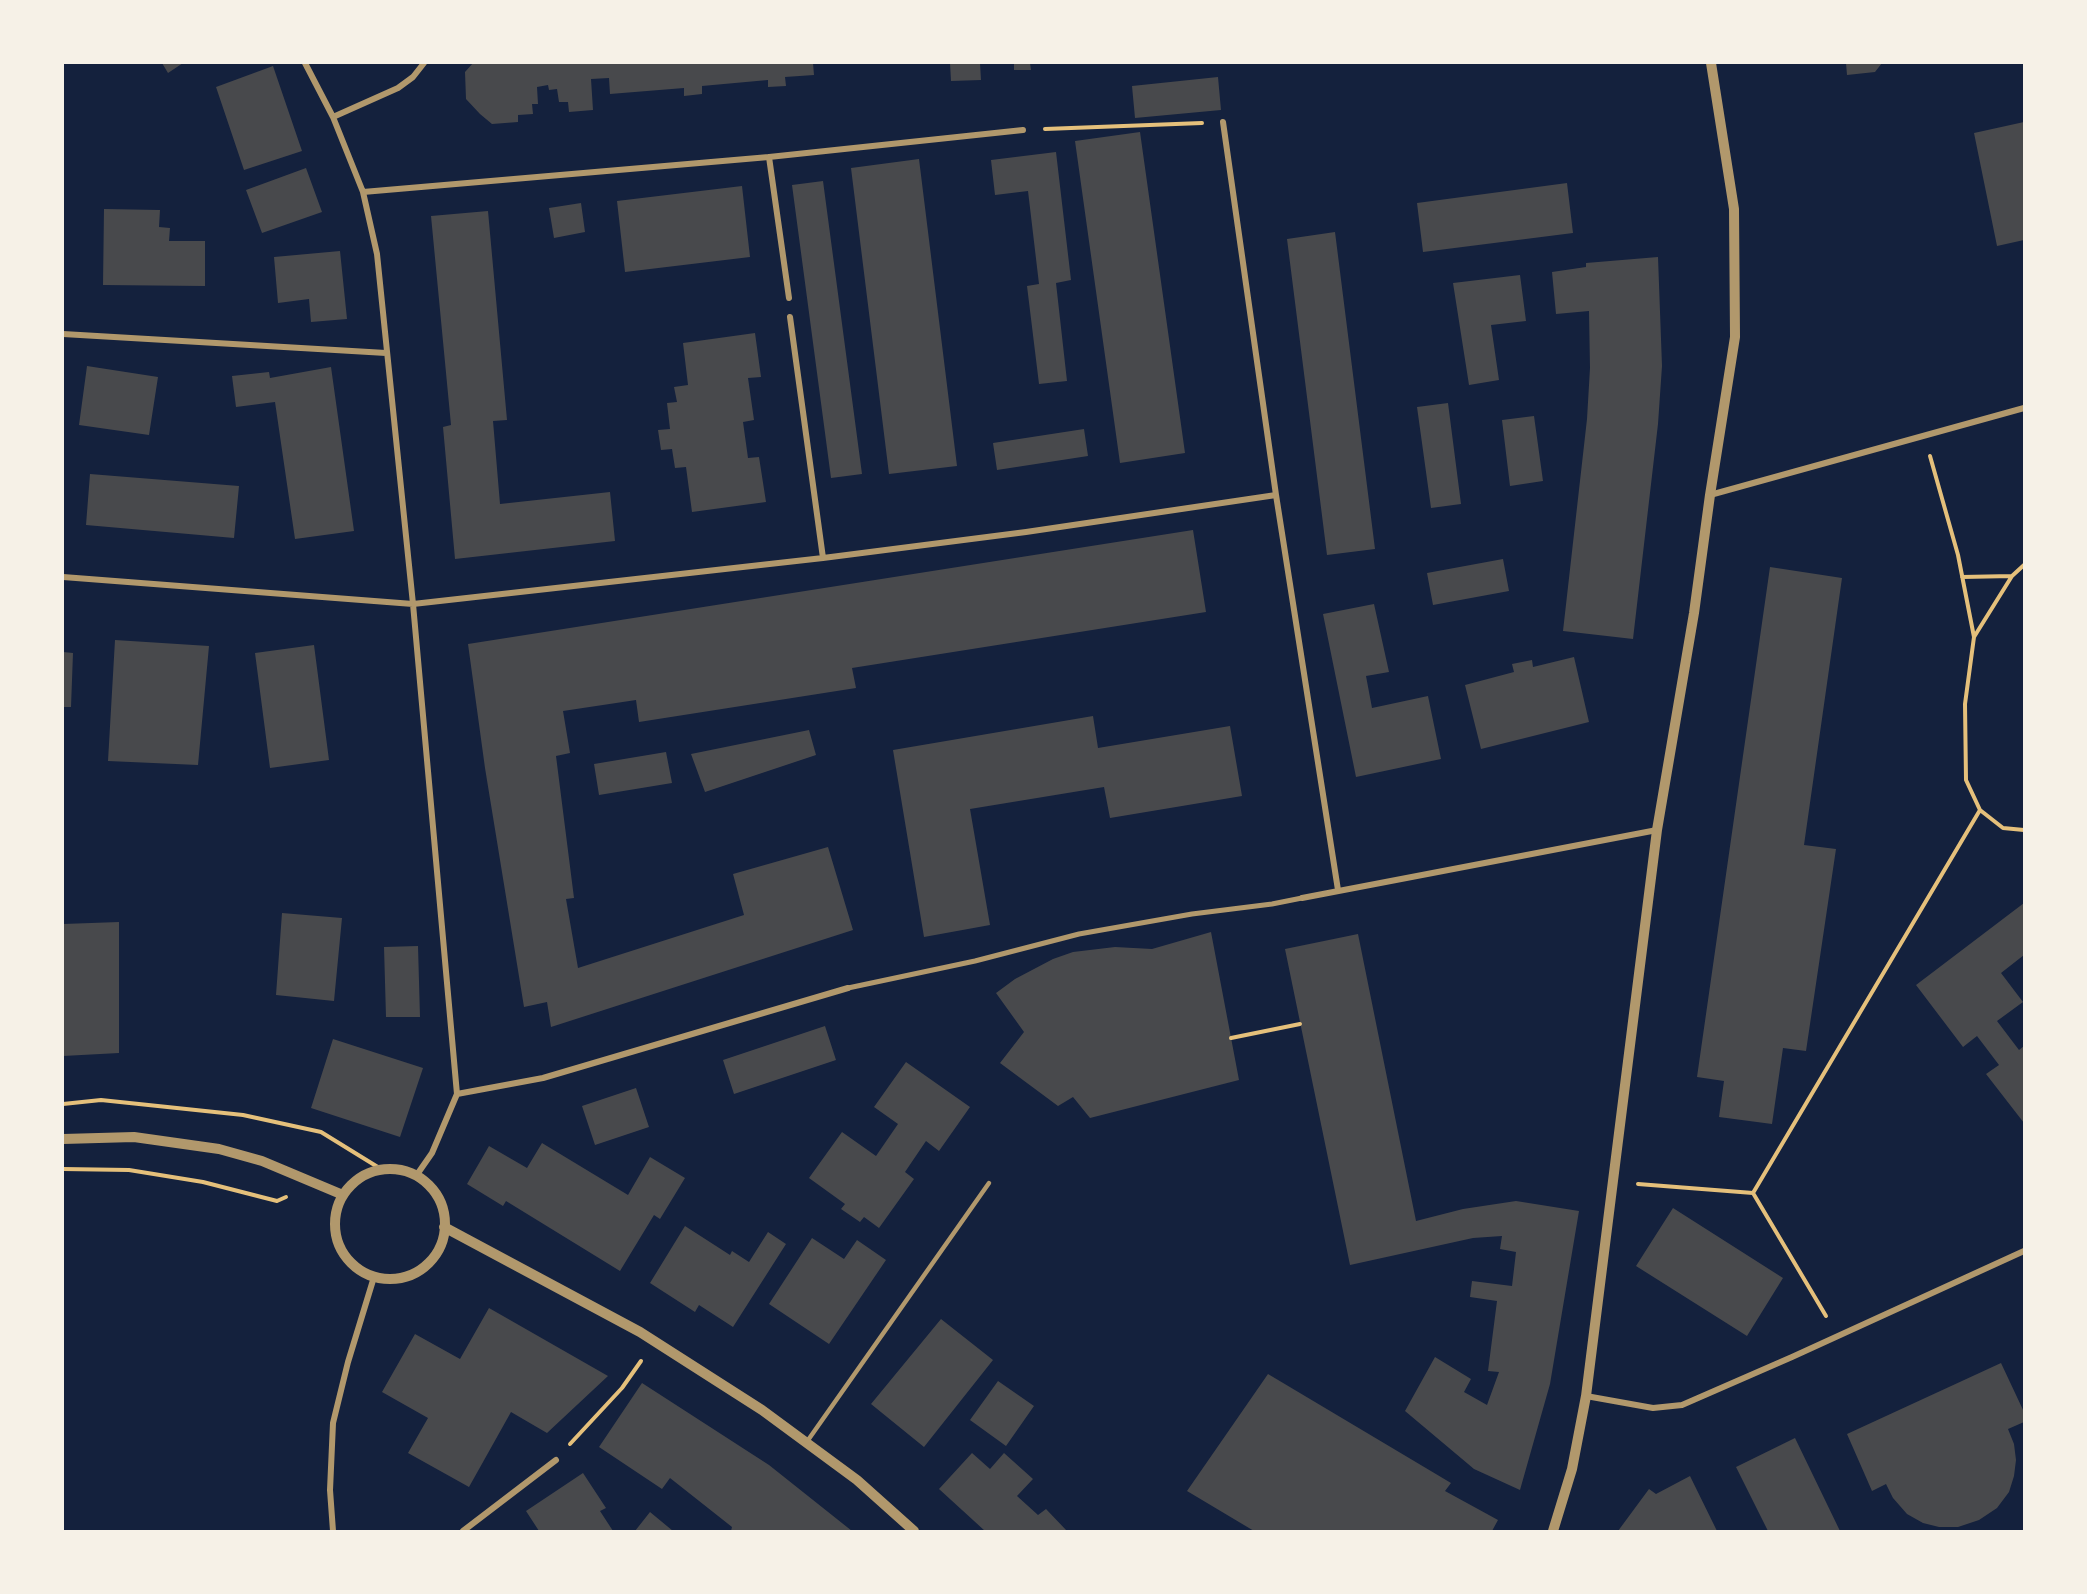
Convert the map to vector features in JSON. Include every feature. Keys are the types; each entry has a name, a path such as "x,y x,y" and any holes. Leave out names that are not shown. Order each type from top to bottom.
{"street":[{"path":"305,63 333,117 363,192 376,254 413,604 457,1094 432,1153 416,1176"},
{"path":"333,117 398,87 413,77 424,63"},
{"path":"1553,1531 1572,1469 1586,1396 1657,830 1694,613 1735,337 1734,208 1711,63"},
{"path":"1223,122 1276,495 1338,890"},
{"path":"363,192 769,157 1023,130"},
{"path":"769,157 789,298"},
{"path":"790,317 823,558"},
{"path":"63,334 386,353"},
{"path":"1710,495 2024,408"},
{"path":"63,577 413,604 823,558 1026,532 1276,495"},
{"path":"457,1094 543,1078 848,988 975,961 1079,934 1192,914 1272,904 1657,830"},
{"path":"63,1139 134,1137 219,1149 262,1161 343,1195"},
{"path":"381,1169 405,1171 416,1176 427,1182 435,1192 444,1215 442,1242 427,1265 415,1272 388,1279 375,1277 356,1267 343,1252 336,1234 336,1214 343,1195 360,1178 381,1169"},
{"path":"444,1227 505,1258 654,1341 762,1410 857,1480 914,1531"},
{"path":"1586,1396 1653,1408 1682,1405 2024,1251"},
{"path":"333,1531 330,1490 333,1423 348,1362 375,1277"},
{"path":"463,1531 556,1460"}],"lane":[{"path":"806,1443 989,1183"}],"path":[{"path":"1023,130 1223,122"},
{"path":"1925,435 1934,476 1958,555 1974,637 1965,704 1966,780 1980,810 2003,828 2024,830"},
{"path":"1974,637 2012,576 2024,565"},
{"path":"1962,577 2012,576"},
{"path":"1753,1193 1980,810"},
{"path":"1231,1038 1300,1024"},
{"path":"63,1104 101,1100 243,1116 321,1132 381,1169"},
{"path":"63,1169 129,1170 193,1180 277,1201 316,1183"},
{"path":"1613,1182 1753,1193"},
{"path":"1753,1193 1838,1336"},
{"path":"556,1460 622,1388 654,1341"}],"building":[{"path":"162,63 183,63 168,73"},
{"path":"473,63 813,63 814,75 785,77 786,86 768,87 768,80 702,86 702,94 684,96 684,88 610,94 609,78 591,79 593,110 569,112 568,102 559,102 557,89 549,90 548,85 537,87 538,104 532,104 533,114 518,115 518,122 492,124 466,99 465,72"},
{"path":"950,63 980,63 981,80 951,81"},
{"path":"1014,63 1030,63 1031,70 1014,70"},
{"path":"1846,63 1882,63 1875,72 1847,75"},
{"path":"273,66 302,151 244,170 216,87"},
{"path":"1218,77 1221,110 1135,118 1132,86"},
{"path":"2024,122 2024,240 1997,246 1974,133"},
{"path":"1140,132 1185,453 1120,463 1075,141"},
{"path":"1056,152 1071,280 1056,283 1067,381 1039,384 1027,286 1039,284 1028,191 995,195 991,160"},
{"path":"919,159 957,466 889,474 851,168"},
{"path":"306,168 322,212 262,233 246,190"},
{"path":"823,181 862,474 831,478 792,185"},
{"path":"1567,183 1573,233 1423,252 1417,203"},
{"path":"742,186 750,257 625,272 617,201"},
{"path":"581,203 585,232 554,238 549,208"},
{"path":"104,209 160,210 159,227 170,228 169,241 205,241 205,286 103,285"},
{"path":"488,211 507,420 493,421 500,504 610,492 615,541 455,559 443,427 451,425 431,216"},
{"path":"1335,232 1375,549 1327,555 1287,239"},
{"path":"340,251 347,319 311,322 309,299 278,303 274,257"},
{"path":"1658,257 1662,366 1658,424 1633,639 1563,631 1587,419 1590,368 1589,311 1556,314 1552,272 1586,267 1586,263"},
{"path":"1520,275 1526,321 1491,325 1499,380 1469,385 1453,283"},
{"path":"755,333 761,377 748,378 754,420 743,422 748,458 759,457 766,502 692,512 686,467 675,468 672,449 661,450 658,430 670,429 667,403 677,402 674,387 688,385 683,343"},
{"path":"87,366 158,377 149,435 79,425"},
{"path":"331,367 354,531 295,539 275,402 236,407 232,376 269,372 270,378"},
{"path":"1448,403 1461,504 1431,508 1417,407"},
{"path":"1534,416 1543,481 1510,486 1502,420"},
{"path":"1084,429 1088,456 997,470 993,443"},
{"path":"90,474 239,486 234,538 86,525"},
{"path":"1193,530 1206,612 852,668 856,688 639,722 636,700 563,711 570,753 556,756 574,898 566,899 578,968 744,915 733,874 828,847 853,930 551,1027 547,1002 524,1007 485,768 468,644"},
{"path":"1503,559 1509,591 1433,605 1427,573"},
{"path":"1770,567 1842,578 1804,845 1836,849 1806,1051 1783,1048 1772,1124 1719,1117 1724,1081 1697,1077"},
{"path":"1374,604 1389,672 1366,676 1372,708 1428,696 1441,759 1356,777 1323,614"},
{"path":"115,640 209,646 198,765 108,761"},
{"path":"314,645 329,760 270,768 255,653"},
{"path":"63,652 73,653 71,707 63,707"},
{"path":"1574,657 1589,722 1481,749 1465,685 1514,672 1512,664 1532,660 1533,667"},
{"path":"1093,716 1098,748 1230,726 1242,796 1110,818 1104,787 970,809 990,925 924,937 893,750"},
{"path":"809,730 816,755 705,792 691,754"},
{"path":"666,752 672,783 599,795 594,764"},
{"path":"2024,903 2024,955 2001,973 2023,1002 1997,1021 2019,1050 2024,1046 2024,1123 1986,1074 1999,1065 1977,1036 1963,1047 1916,985"},
{"path":"282,913 342,918 334,1001 276,995"},
{"path":"119,922 119,1053 63,1056 63,924"},
{"path":"1211,932 1239,1080 1090,1118 1073,1097 1058,1106 1000,1063 1024,1032 996,993 1015,979 1053,959 1073,952 1115,947 1152,949"},
{"path":"1358,934 1416,1221 1463,1209 1516,1201 1579,1211 1550,1384 1520,1490 1474,1469 1405,1411 1435,1357 1471,1379 1464,1392 1487,1405 1499,1372 1488,1371 1497,1301 1470,1297 1472,1281 1512,1286 1516,1252 1500,1249 1502,1236 1473,1238 1350,1265 1285,949"},
{"path":"418,946 420,1017 386,1017 384,947"},
{"path":"825,1026 836,1060 734,1094 723,1060"},
{"path":"333,1039 423,1068 400,1137 311,1108"},
{"path":"906,1062 970,1107 939,1151 926,1141 905,1172 914,1179 879,1228 864,1217 860,1222 841,1209 845,1204 809,1178 842,1132 876,1156 898,1124 874,1107"},
{"path":"636,1088 649,1127 595,1145 582,1106"},
{"path":"542,1143 628,1195 650,1157 685,1178 660,1219 654,1215 620,1271 506,1201 503,1206 467,1184 489,1146 527,1168"},
{"path":"1673,1208 1783,1278 1747,1336 1636,1266"},
{"path":"685,1226 730,1255 732,1251 749,1262 768,1232 786,1244 733,1327 699,1305 695,1312 650,1283"},
{"path":"812,1238 844,1259 857,1240 886,1260 829,1344 769,1304"},
{"path":"489,1308 608,1376 547,1433 511,1412 469,1487 408,1453 428,1418 382,1392 415,1334 460,1359"},
{"path":"941,1319 993,1360 924,1447 871,1404"},
{"path":"2001,1363 2024,1412 2024,1422 2008,1429 2014,1444 2016,1460 2014,1476 2009,1492 1997,1508 1979,1520 1958,1527 1939,1527 1923,1523 1907,1514 1893,1498 1886,1484 1872,1491 1847,1434"},
{"path":"1268,1374 1451,1483 1445,1491 1498,1520 1492,1531 1254,1531 1187,1491"},
{"path":"998,1381 1034,1406 1006,1446 970,1420"},
{"path":"642,1383 769,1465 852,1531 731,1531 732,1527 670,1478 662,1489 599,1447"},
{"path":"1795,1438 1840,1531 1768,1531 1736,1467"},
{"path":"972,1453 990,1469 1004,1453 1033,1479 1017,1496 1038,1515 1046,1509 1067,1531 985,1531 939,1489"},
{"path":"583,1473 606,1508 600,1511 613,1531 539,1531 526,1511"},
{"path":"1690,1476 1717,1531 1618,1531 1649,1489 1656,1494"},
{"path":"650,1512 673,1531 635,1531"}]}
